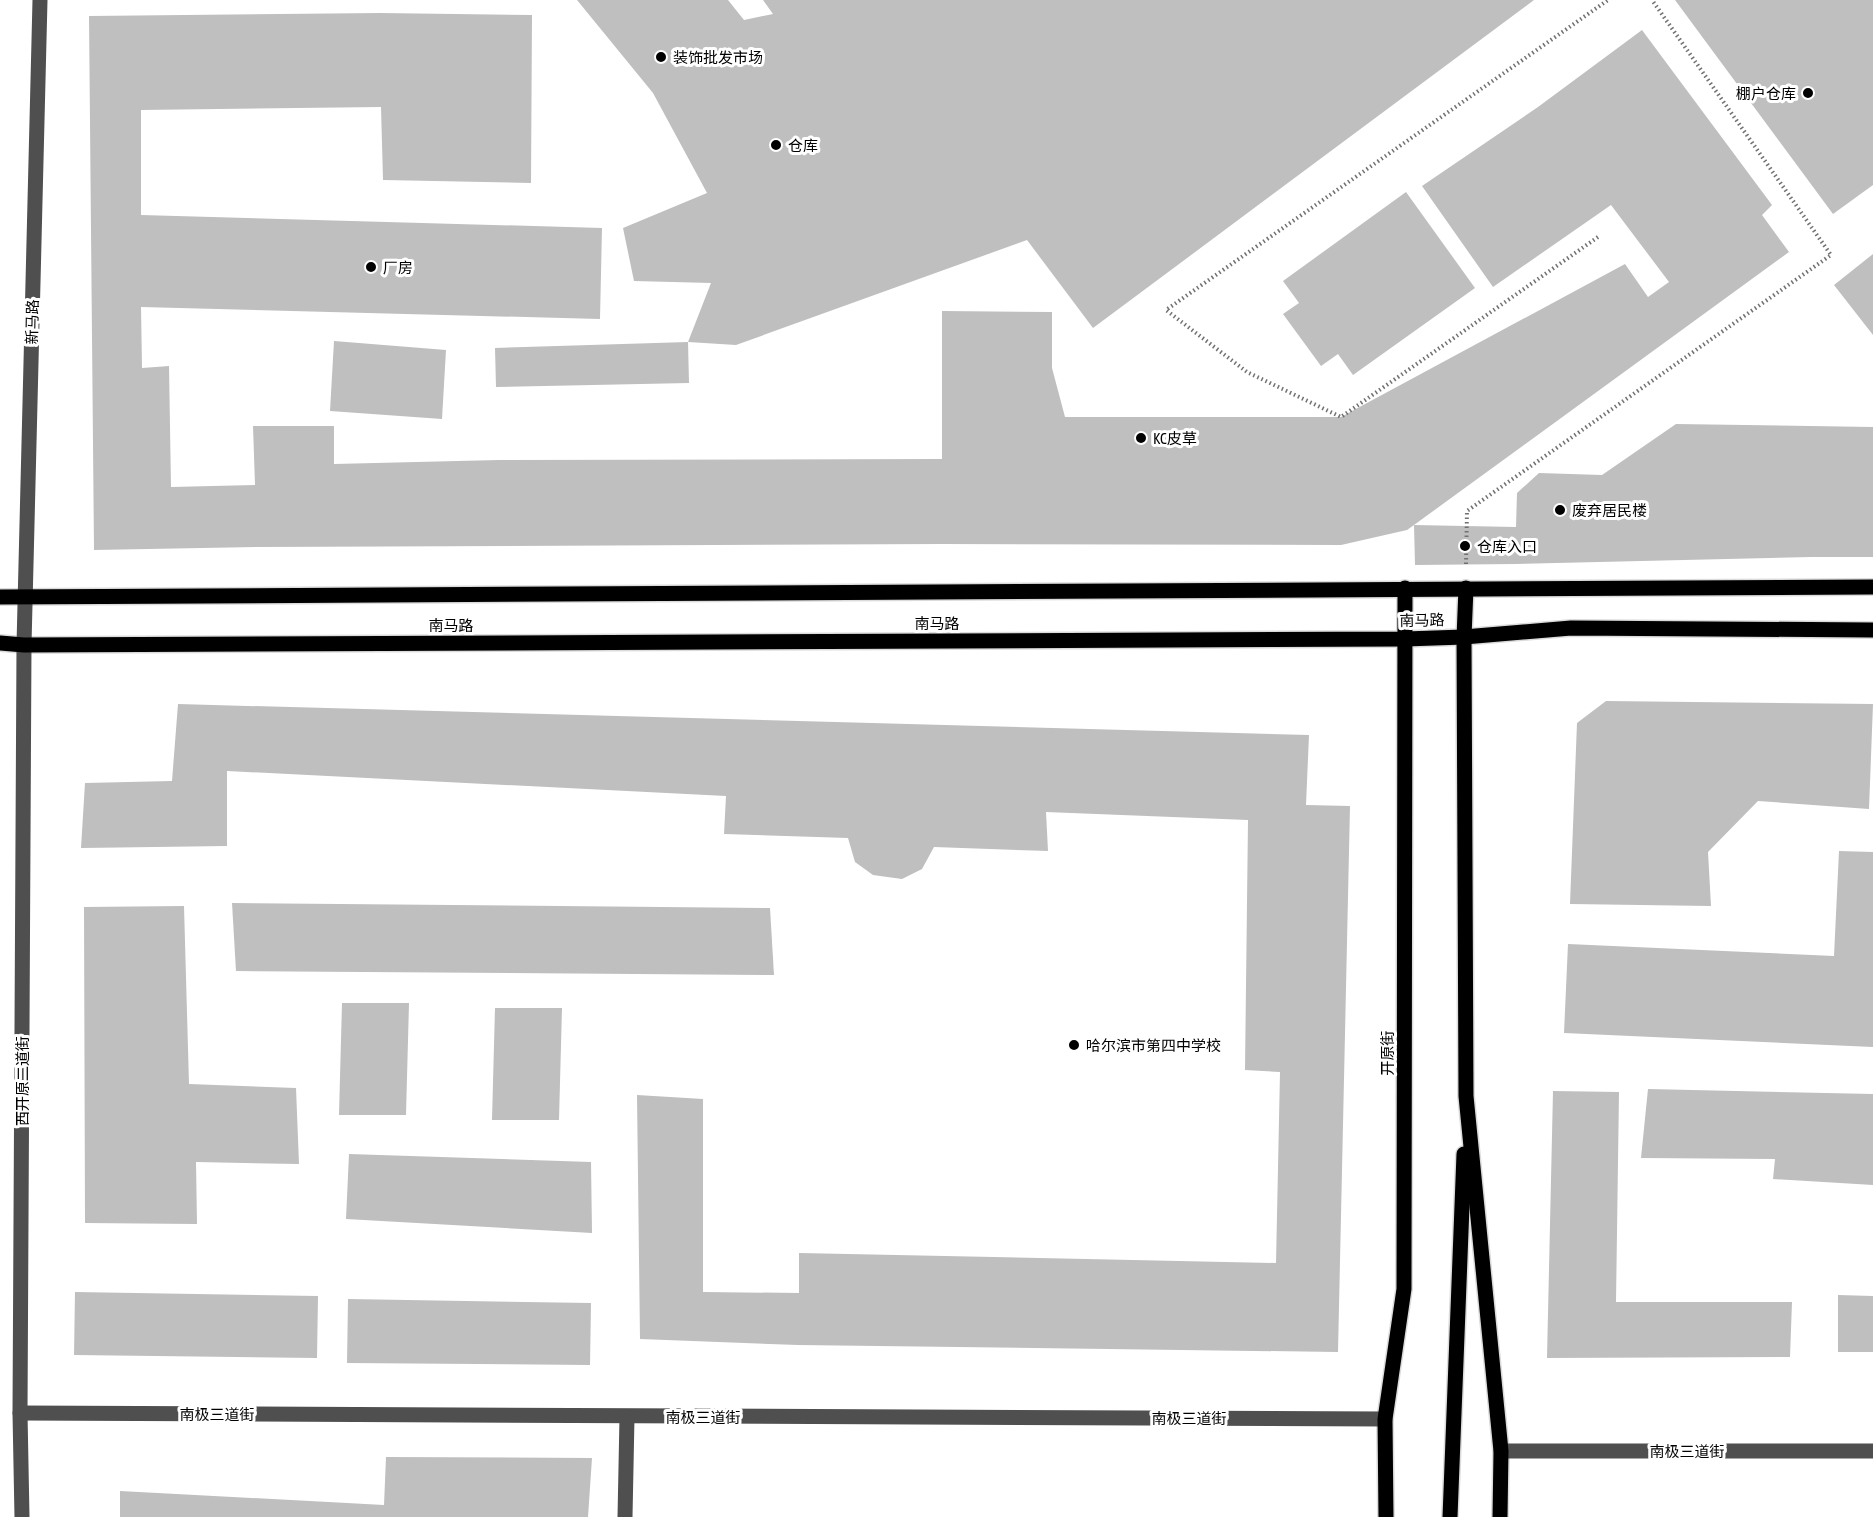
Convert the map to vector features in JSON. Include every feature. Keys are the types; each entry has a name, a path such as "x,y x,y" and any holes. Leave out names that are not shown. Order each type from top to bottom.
{"main road":[{"name":"南马路","path":"0,597 1873,586"},
{"name":"开原街","path":"1386,1517 1385,1419 1404,1289 1405,588"},
{"path":"1450,1517 1466,1096 1464,637 1466,588"},
{"name":"南马路","path":"0,643 24,645 1405,639 1464,637 1571,628 1873,630"},
{"path":"1466,1096 1501,1451 1500,1517"}],"street":[{"name":"新马路","path":"24,645 40,0"},
{"name":"西开原二道街","path":"22,1517 20,1413 24,645"},
{"name":"南极三道街","path":"20,1413 1385,1419"},
{"path":"625,1517 627,1417"},
{"name":"南极三道街","path":"1501,1451 1873,1451"}],"path":[{"path":"1598,237 1341,417 1247,372 1166,309 1608,0"},
{"path":"1466,588 1467,511 1831,255 1652,0"}],"building":[{"path":"577,0 728,0 744,20 773,14 763,0 1534,0 1093,328 1027,240 736,345 688,342 711,283 634,281 623,228 707,193 653,93"},
{"name":"棚户仓库","path":"1675,0 1873,0 1873,185 1833,214"},
{"path":"380,13 532,15 531,183 383,180 381,107 141,110 141,215 602,228 600,319 141,307 142,368 169,366 171,487 255,485 253,426 334,426 334,464 499,460 942,459 942,311 1052,312 1052,368 1065,417 1341,417 1625,264 1648,297 1669,282 1611,205 1493,287 1422,186 1538,107 1642,30 1772,205 1762,215 1789,252 1407,530 1341,545 942,544 256,547 94,550 89,16"},
{"path":"1406,192 1475,288 1353,375 1338,354 1321,366 1283,314 1299,303 1283,281"},
{"path":"1873,254 1873,335 1834,285"},
{"path":"334,341 446,350 442,419 330,411"},
{"path":"688,342 689,383 496,387 495,348"},
{"path":"1676,424 1873,427 1873,557 1415,565 1414,525 1516,527 1517,493 1539,473 1602,475"},
{"path":"1606,701 1873,704 1869,809 1758,801 1708,852 1711,906 1570,904 1577,723"},
{"path":"178,704 1309,735 1306,805 1350,806 1338,1352 798,1345 640,1339 637,1095 703,1099 703,1292 799,1293 799,1253 1276,1263 1280,1072 1245,1070 1248,820 1046,812 1048,851 934,847 922,869 902,879 873,875 855,862 848,838 724,834 726,796 227,771 227,846 81,848 85,783 172,781"},
{"path":"1839,851 1873,852 1873,1047 1564,1033 1568,944 1834,956"},
{"path":"232,903 770,908 774,975 236,971"},
{"path":"184,906 189,1084 296,1088 299,1164 196,1162 197,1224 85,1223 84,907"},
{"path":"342,1003 409,1003 406,1115 339,1115"},
{"path":"495,1008 562,1008 559,1120 492,1120"},
{"path":"1648,1089 1873,1094 1873,1185 1773,1179 1775,1159 1641,1158"},
{"path":"1553,1091 1619,1092 1616,1302 1792,1302 1790,1357 1547,1358"},
{"path":"349,1154 591,1162 592,1233 346,1219"},
{"path":"75,1292 318,1296 317,1358 74,1355"},
{"path":"1838,1295 1873,1296 1873,1352 1838,1352"},
{"path":"348,1299 591,1303 590,1365 347,1363"},
{"path":"386,1457 592,1458 588,1517 120,1517 120,1491 384,1505"}],"place":[{"name":"装饰批发市场","path":"661,57"},
{"name":"棚户仓库","path":"1808,93"},
{"name":"仓库","path":"776,145"},
{"name":"厂房","path":"371,267"},
{"name":"KC皮草","path":"1141,438"},
{"name":"废弃居民楼","path":"1560,510"},
{"name":"仓库入口","path":"1465,546"},
{"name":"哈尔滨市第四中学校","path":"1074,1045"}]}
